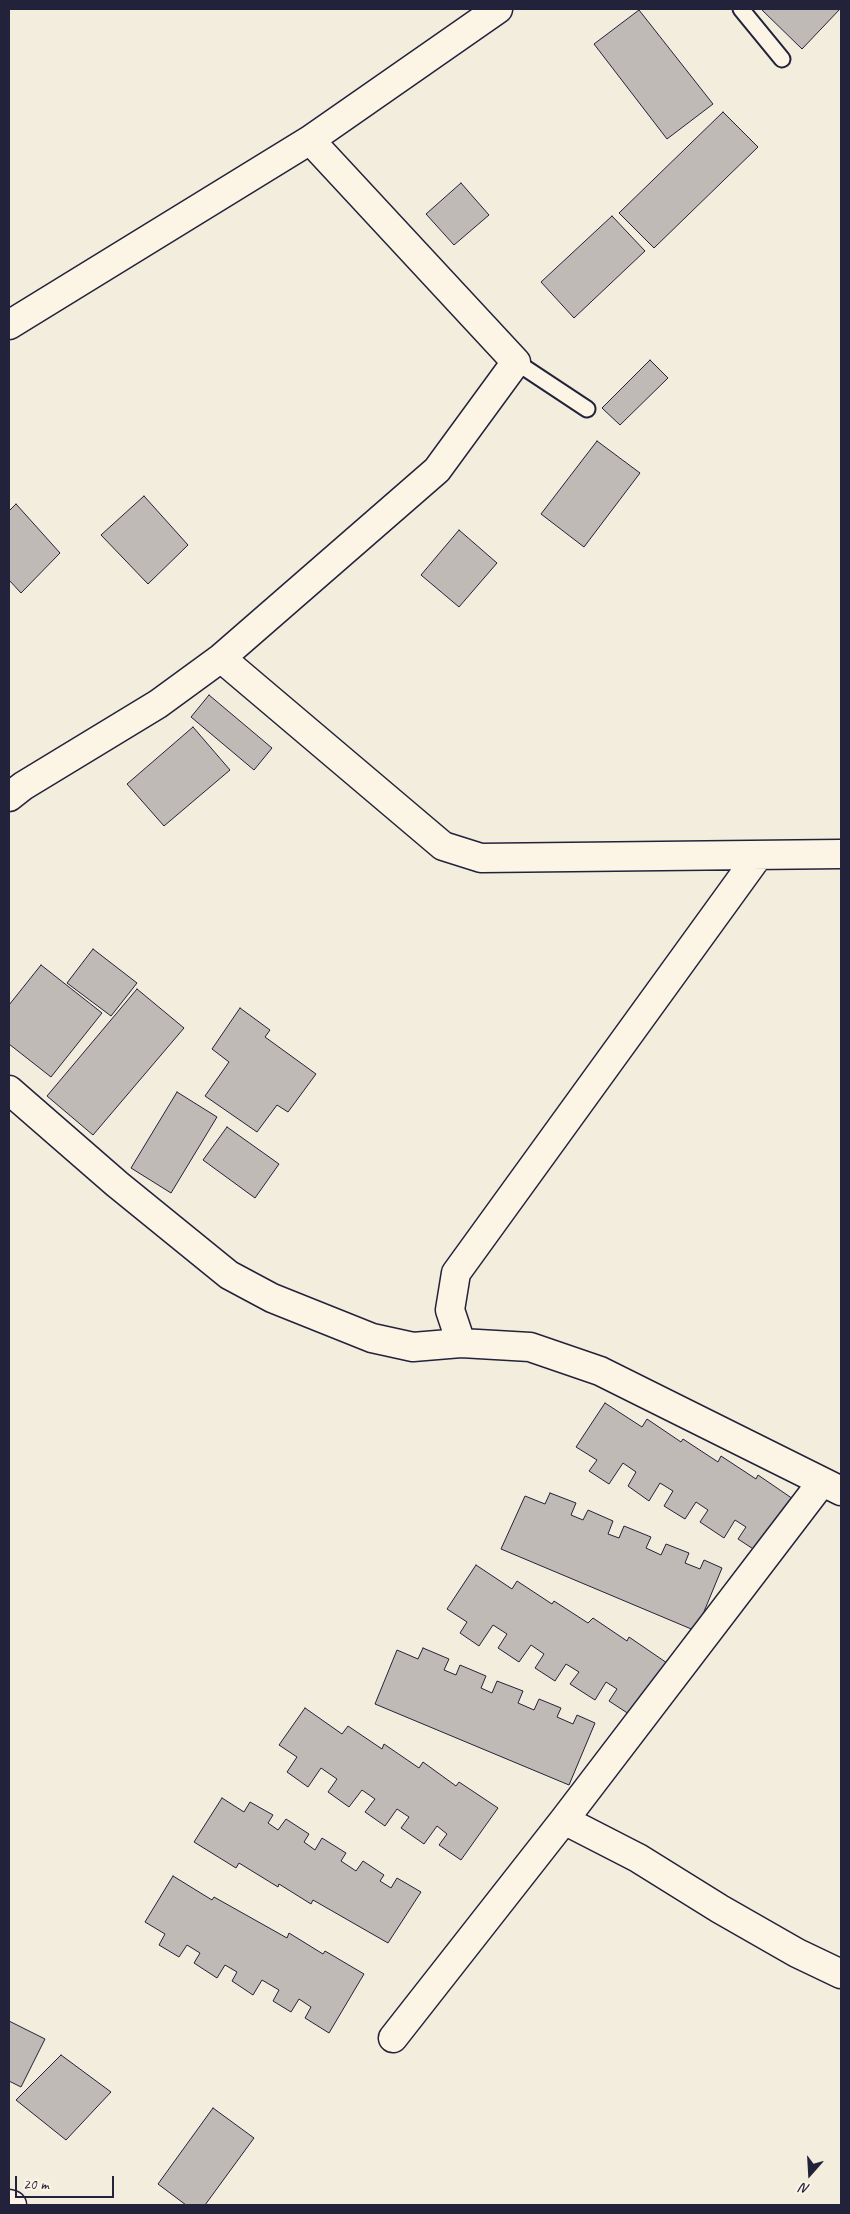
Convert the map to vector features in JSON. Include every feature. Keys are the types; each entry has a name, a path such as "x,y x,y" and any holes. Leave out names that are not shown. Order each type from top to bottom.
{"street":[{"path":"9,325 310,140 498,9"},
{"path":"9,797 23,786 158,704 221,658 436,470 516,362 310,140"},
{"path":"221,658 444,846 481,858 841,854"},
{"path":"461,1343 450,1310 456,1273 758,856"},
{"path":"9,1090 72,1146 229,1275 272,1298 372,1338 413,1347 461,1343 530,1347 600,1371 831,1486 564,1820 393,2038"},
{"path":"564,1820 638,1858 720,1910 841,1974"}],"lane":[{"path":"741,9 782,59"},
{"path":"516,362 587,409"}],"building":[{"path":"761,9 840,9 802,49"},
{"path":"639,10 713,104 667,139 594,44"},
{"path":"723,112 758,147 654,248 619,213"},
{"path":"461,183 489,215 454,245 426,214"},
{"path":"612,216 645,251 574,318 541,282"},
{"path":"650,360 668,378 620,425 602,408"},
{"path":"597,441 640,473 584,547 541,514"},
{"path":"144,496 188,545 148,584 101,535"},
{"path":"16,504 60,553 21,593 9,580 9,511"},
{"path":"459,530 497,563 459,607 421,575"},
{"path":"209,695 272,748 254,770 191,717"},
{"path":"193,727 230,770 164,826 127,784"},
{"path":"93,949 137,983 111,1016 67,983"},
{"path":"41,965 102,1013 51,1077 9,1044 9,1005"},
{"path":"137,989 184,1028 93,1135 47,1096"},
{"path":"240,1008 270,1030 265,1037 316,1074 288,1112 277,1105 257,1132 205,1096 229,1062 212,1049"},
{"path":"177,1092 217,1117 171,1193 131,1168"},
{"path":"227,1127 279,1164 255,1198 203,1160"},
{"path":"605,1403 642,1427 647,1419 681,1442 683,1439 718,1462 721,1456 756,1479 758,1475 796,1501 761,1554 738,1539 746,1527 735,1520 724,1538 700,1522 708,1510 696,1502 685,1519 664,1506 673,1491 660,1483 649,1501 628,1486 636,1472 623,1463 609,1484 589,1471 597,1460 576,1447"},
{"path":"550,1493 576,1503 571,1515 583,1520 588,1510 613,1521 608,1534 619,1538 624,1526 651,1537 646,1548 661,1555 666,1544 689,1553 685,1563 700,1569 704,1560 722,1568 696,1631 501,1549 525,1496 545,1504"},
{"path":"476,1565 512,1589 517,1581 552,1604 554,1601 588,1623 593,1618 627,1641 629,1637 667,1663 632,1716 609,1701 617,1689 606,1682 595,1700 570,1684 579,1672 566,1664 555,1681 535,1668 544,1654 531,1645 519,1662 498,1648 507,1634 493,1625 479,1646 460,1633 467,1622 447,1609"},
{"path":"423,1648 449,1659 444,1670 456,1675 460,1665 486,1676 481,1688 492,1693 497,1681 523,1691 518,1703 534,1710 539,1699 561,1708 557,1717 573,1724 577,1715 595,1723 569,1785 375,1704 397,1650 418,1659"},
{"path":"305,1708 342,1734 348,1726 382,1749 384,1744 419,1768 423,1762 456,1786 459,1782 498,1808 461,1860 439,1845 447,1834 437,1826 424,1844 401,1828 409,1817 397,1809 385,1826 365,1812 375,1799 362,1790 349,1807 328,1792 337,1779 321,1768 308,1787 287,1772 297,1757 279,1745"},
{"path":"222,1798 244,1812 250,1802 273,1815 268,1823 278,1830 286,1819 309,1834 304,1842 315,1850 322,1838 346,1853 341,1861 356,1871 363,1861 384,1875 380,1881 391,1888 397,1878 421,1892 388,1943 313,1900 311,1904 279,1884 278,1887 239,1863 236,1868 194,1842"},
{"path":"173,1876 212,1900 214,1897 287,1938 289,1933 323,1954 325,1951 364,1974 329,2033 305,2018 311,2007 299,1999 291,2012 273,2001 279,1990 262,1980 253,1995 232,1981 237,1972 225,1965 217,1978 194,1963 200,1953 187,1945 179,1957 159,1945 165,1934 145,1922"},
{"path":"9,2021 45,2039 21,2087 9,2081"},
{"path":"61,2055 111,2092 66,2140 16,2100"},
{"path":"213,2108 254,2138 205,2205 186,2205 158,2184"}]}
